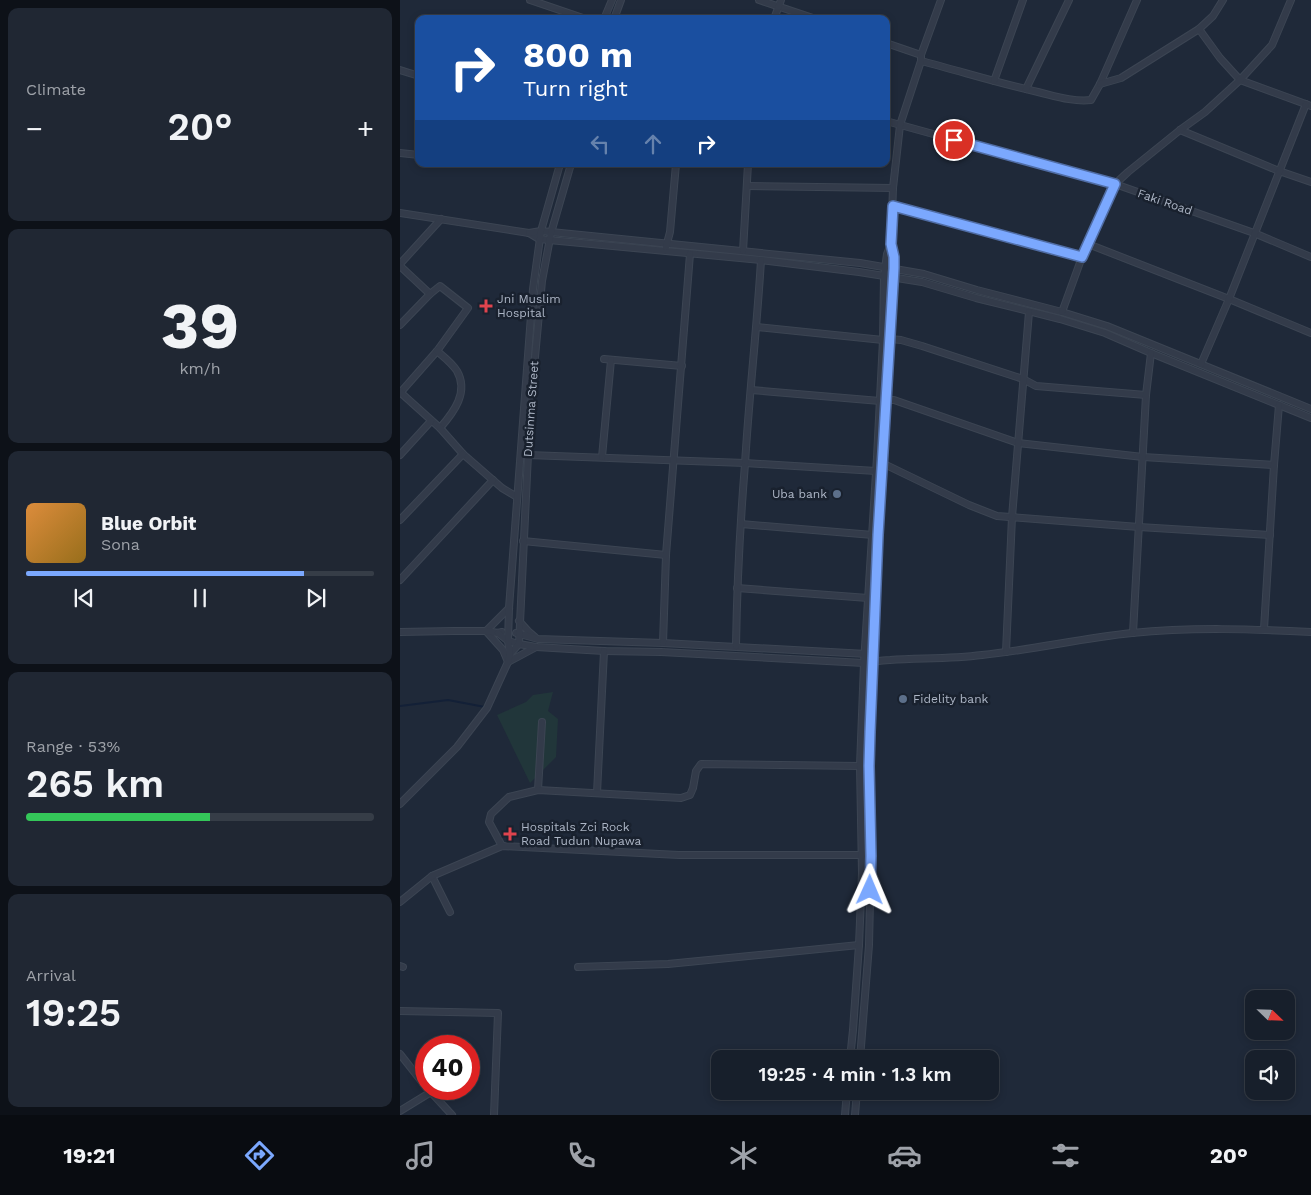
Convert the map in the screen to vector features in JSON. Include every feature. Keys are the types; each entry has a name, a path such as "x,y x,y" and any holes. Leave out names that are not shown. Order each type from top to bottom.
{"street":[{"path":"530,0 574,15"},
{"path":"606,15 612,0"},
{"path":"615,15 620,0"},
{"path":"759,0 780,3 807,15"},
{"path":"887,339 884,276 891,244 893,188 900,125 941,0"},
{"path":"994,81 1023,0"},
{"path":"1026,89 1069,0"},
{"path":"890,45 921,58 994,81 1073,100 1091,100 1137,0"},
{"path":"1100,84 1121,78 1199,29 1213,16 1223,0"},
{"path":"1062,312 1082,257 1115,184 1180,130 1205,112 1240,80 1272,44 1291,0"},
{"path":"776,15 780,3"},
{"path":"1199,29 1220,58 1240,80 1308,105 1279,171 1229,299 1201,364"},
{"path":"400,70 415,75"},
{"name":"Faki Road","path":"890,122 1115,184 1254,233 1311,257"},
{"path":"1180,130 1279,171 1311,182"},
{"path":"400,153 415,155"},
{"name":"Dutsinma Street","path":"400,804 457,747 487,708 510,654 508,640 509,608 532,289 540,231 559,167"},
{"name":"Dutsinma Street","path":"510,654 518,644 519,634 528,454 542,281 549,240 570,167"},
{"path":"666,248 670,232 676,167"},
{"path":"743,251 748,167"},
{"path":"747,186 893,188"},
{"path":"893,206 1082,257"},
{"path":"400,213 529,234 539,239 666,248 743,251 860,263 924,274 1108,326 1311,409"},
{"path":"430,294 400,265 441,219"},
{"path":"529,234 540,231 551,232 666,248 690,254 761,260 922,282 1105,333 1311,418"},
{"path":"851,1050 862,873 860,766 864,663 876,471 894,268 891,244"},
{"path":"1088,244 1311,333"},
{"path":"663,643 666,555 690,254"},
{"path":"736,646 741,524 761,260"},
{"path":"400,325 440,286 468,308 437,351 400,392 440,428 463,454 502,488 517,496"},
{"path":"1006,652 1012,517 1029,312"},
{"path":"757,327 901,340 1023,379 1036,386 1146,395"},
{"path":"437,351 456,370 462,383 459,400 450,416 440,428"},
{"path":"1133,633 1146,395 1151,353"},
{"path":"602,457 608,359 682,366"},
{"path":"1233,386 1236,378"},
{"path":"751,390 894,400 1018,443 1143,457 1274,465"},
{"path":"861,1050 869,945 871,856 869,766 883,400"},
{"path":"1264,629 1274,465 1280,405"},
{"path":"400,455 431,421"},
{"path":"400,520 463,454"},
{"path":"528,454 745,463 876,471"},
{"path":"882,463 969,505 997,516 1139,528 1270,535"},
{"path":"400,580 493,480"},
{"path":"741,524 873,535"},
{"path":"523,541 666,555"},
{"path":"737,588 868,598"},
{"path":"486,631 509,608"},
{"path":"519,621 538,639"},
{"path":"498,633 518,644 536,647 864,663 873,659 960,657 1006,652 1081,639 1133,633 1264,629 1311,632"},
{"path":"400,632 486,631 498,633 508,631 538,639 736,646 865,654 873,659"},
{"path":"486,631 504,650 508,662 536,647"},
{"path":"597,793 604,651"},
{"path":"538,790 542,722"},
{"path":"502,846 489,822 490,814 509,797 538,790 681,798 690,795 696,771 701,764 860,766"},
{"path":"400,902 432,876 502,846 679,855 861,854"},
{"path":"432,876 450,912"},
{"path":"578,967 668,964 859,945"},
{"path":"400,1011 498,1013 494,1115"},
{"path":"400,1054 415,1073"},
{"path":"400,1111 415,1099"},
{"path":"438,1100 452,1115"},
{"path":"845,1115 846,1100"},
{"path":"855,1115 856,1100"}],"green space":[{"path":"553,692 548,711 558,719 556,757 530,783 497,715 526,702 533,695"}],"waterway":[{"path":"400,706 448,700 485,707"}],"place":[{"name":"Jni Muslim Hospital","path":"486,306"},
{"name":"Uba bank","path":"837,494"},
{"name":"Fidelity bank","path":"903,699"},
{"name":"Hospitals Zci Rock Road Tudun Nupawa","path":"510,834"}],"route":[{"path":"870,890 869,766 878,535 894,268 891,244 893,206 1082,257 1115,184 954,140"}]}
